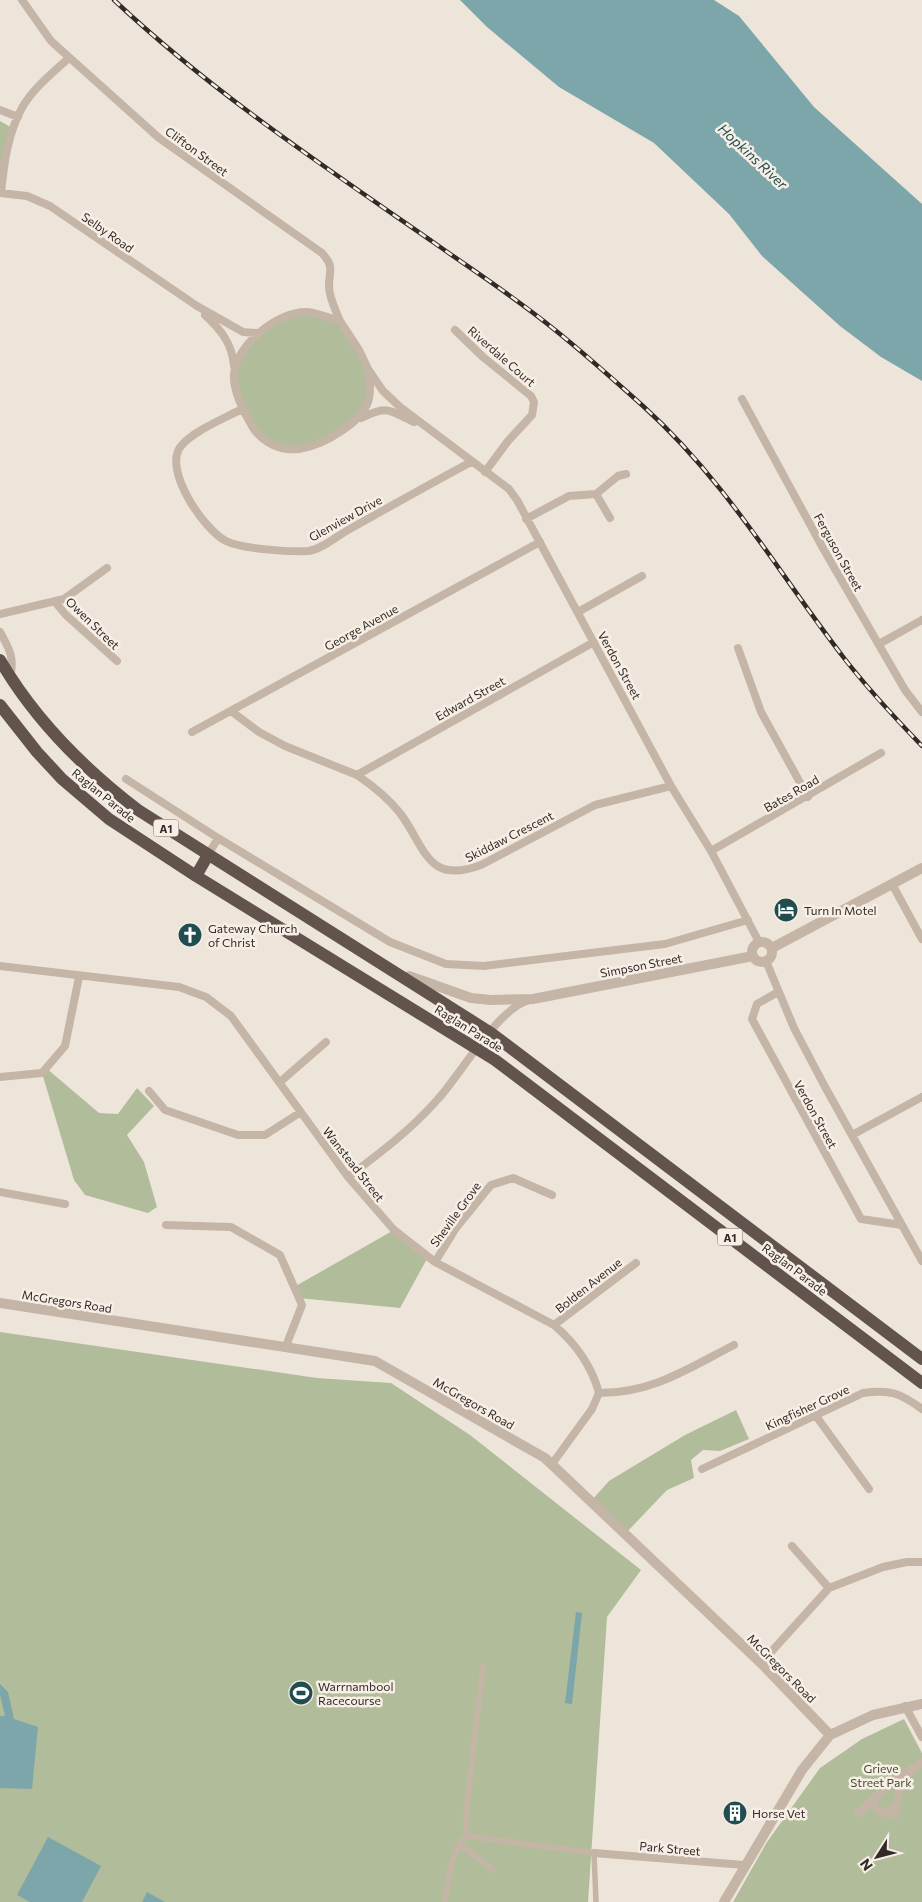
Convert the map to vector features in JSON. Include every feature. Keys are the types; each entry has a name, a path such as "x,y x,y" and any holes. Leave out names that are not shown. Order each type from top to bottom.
{"highway":[{"name":"Raglan Parade","path":"0,660 35,712 81,763 138,810 369,954 491,1033 922,1359"},
{"name":"Raglan Parade","path":"0,705 37,752 89,803 131,834 476,1050 537,1091 922,1383"},
{"path":"196,876 208,855"}],"street":[{"name":"Clifton Street","path":"22,0 51,41 159,138 322,253 329,261 332,271 329,287 340,321"},
{"path":"1,193 5,158 18,117 24,105 47,78 69,58"},
{"path":"0,110 18,117"},
{"name":"Selby Road","path":"1,193 28,196 50,206 197,306 243,332 257,333"},
{"name":"Selby Road","path":"197,306 218,326 228,340 233,352 234,370"},
{"path":"306,312 340,321 359,350 368,369 371,384 370,395 360,418 324,443 302,449 279,448 257,433 242,409 234,387 235,363 257,333 285,318 306,312"},
{"name":"Riverdale Court","path":"456,330 483,357 531,396 534,402 534,408 529,421 508,441 485,472"},
{"name":"Verdon Street","path":"368,369 389,396 509,490 540,542 671,786 712,851 759,942"},
{"name":"Ferguson Street","path":"742,399 905,690 922,712"},
{"name":"Glenview Drive","path":"242,409 189,438 181,446 175,463 176,472 203,521 226,540 244,546 309,551 471,462"},
{"name":"Verdon Street","path":"360,418 380,409 388,410 428,428"},
{"path":"526,518 569,496 596,494 618,476 626,474"},
{"path":"596,494 610,518"},
{"name":"George Avenue","path":"192,732 540,542"},
{"path":"0,614 55,602 72,594 107,568"},
{"path":"578,612 642,576"},
{"name":"Owen Street","path":"55,602 66,615 117,661"},
{"path":"879,644 922,620"},
{"path":"0,632 12,655 13,664 10,677"},
{"name":"Edward Street","path":"357,775 594,642"},
{"path":"738,648 761,712 808,797"},
{"name":"Skiddaw Crescent","path":"231,711 259,732 285,746 357,775 386,798 399,812 434,865 447,870 463,872 481,865 595,805 671,786"},
{"name":"Bates Road","path":"712,851 881,753"},
{"path":"126,779 218,838 390,942 446,964 484,966 664,944 748,920"},
{"path":"208,855 218,838"},
{"path":"772,948 922,868"},
{"path":"892,884 922,939"},
{"path":"759,942 767,943 772,948 772,954 766,962 757,961 753,956 752,948 759,942"},
{"name":"Simpson Street","path":"369,954 416,980 458,995 491,1000 533,999"},
{"name":"Simpson Street","path":"348,1177 417,1121 456,1079 476,1050 509,1010 521,1002 753,956"},
{"name":"Verdon Street","path":"766,962 778,992 824,1085 922,1261"},
{"name":"Wanstead Street","path":"0,966 79,977 179,987 206,997 231,1016 348,1177 394,1230 435,1262 554,1325 574,1346 595,1377 600,1393"},
{"path":"0,1077 42,1074 65,1046 79,977"},
{"name":"Verdon Street","path":"778,992 757,1004 752,1020 861,1219 902,1226"},
{"path":"280,1082 326,1042"},
{"path":"149,1091 165,1110 238,1135 264,1135 301,1112"},
{"path":"852,1135 922,1097"},
{"name":"Sheville Grove","path":"435,1262 456,1228 491,1185 513,1178 552,1195"},
{"path":"0,1192 65,1204"},
{"path":"166,1224 230,1226 280,1255 302,1305 286,1346"},
{"name":"Bolden Avenue","path":"554,1325 636,1262"},
{"name":"McGregors Road","path":"0,1304 375,1361 545,1458 762,1663 830,1735"},
{"path":"552,1464 592,1409 600,1393 625,1393 668,1379 734,1344"},
{"name":"Kingfisher Grove","path":"702,1469 863,1393 881,1390 901,1394 922,1409"},
{"path":"816,1416 869,1489"},
{"path":"792,1546 829,1588"},
{"path":"762,1663 829,1588 883,1567 907,1562 922,1562"},
{"path":"445,1902 449,1876 457,1848 466,1836 466,1813 484,1668"},
{"path":"724,1902 744,1865 802,1770 830,1735 874,1715 905,1706 922,1704"},
{"path":"905,1706 922,1737"},
{"path":"858,1813 894,1781 922,1762"},
{"path":"895,1815 902,1785 911,1769"},
{"path":"873,1801 881,1812 887,1813 896,1806"},
{"path":"466,1836 594,1853 596,1902"},
{"path":"457,1848 465,1848 493,1870"},
{"name":"Park Street","path":"594,1853 744,1865"}],"green space":[{"path":"0,121 14,129 0,193"},
{"path":"306,312 340,321 349,335 371,384 364,412 324,443 279,448 257,433 242,409 234,375 235,363 261,330"},
{"path":"46,1068 99,1113 118,1114 137,1088 154,1106 127,1135 144,1162 157,1207 148,1213 85,1195 74,1180 42,1073"},
{"path":"394,1230 428,1257 400,1308 299,1298 294,1287"},
{"name":"Warrnambool Racecourse","path":"0,1332 317,1378 391,1383 470,1435 641,1570 607,1617 588,1902 0,1902"},
{"path":"736,1410 749,1439 720,1451 703,1450 691,1460 694,1478 667,1490 625,1534 591,1501 609,1481 685,1435"},
{"name":"Grieve Street Park","path":"904,1719 922,1753 922,1902 733,1902 767,1842 820,1768 862,1739"}],"water":[{"name":"Hopkins River","path":"460,0 714,0 739,16 814,107 922,204 922,381 881,357 840,326 762,256 729,214 654,143 559,87 487,27"},
{"path":"576,1612 582,1613 572,1704 565,1703"},
{"path":"0,1684 8,1692 14,1719 38,1727 32,1789 0,1788 0,1716 5,1716 0,1695"},
{"path":"48,1837 101,1866 82,1902 30,1902 17,1895"},
{"path":"147,1892 165,1902 142,1902"}],"railway":[{"path":"114,0 190,66 269,127 540,318 643,406 673,435 726,496 844,658 922,746"}],"place":[{"name":"Turn In Motel","path":"786,910"},
{"name":"Gateway Church of Christ","path":"190,935"},
{"name":"Warrnambool Racecourse","path":"301,1693"},
{"name":"Horse Vet","path":"735,1813"}]}
